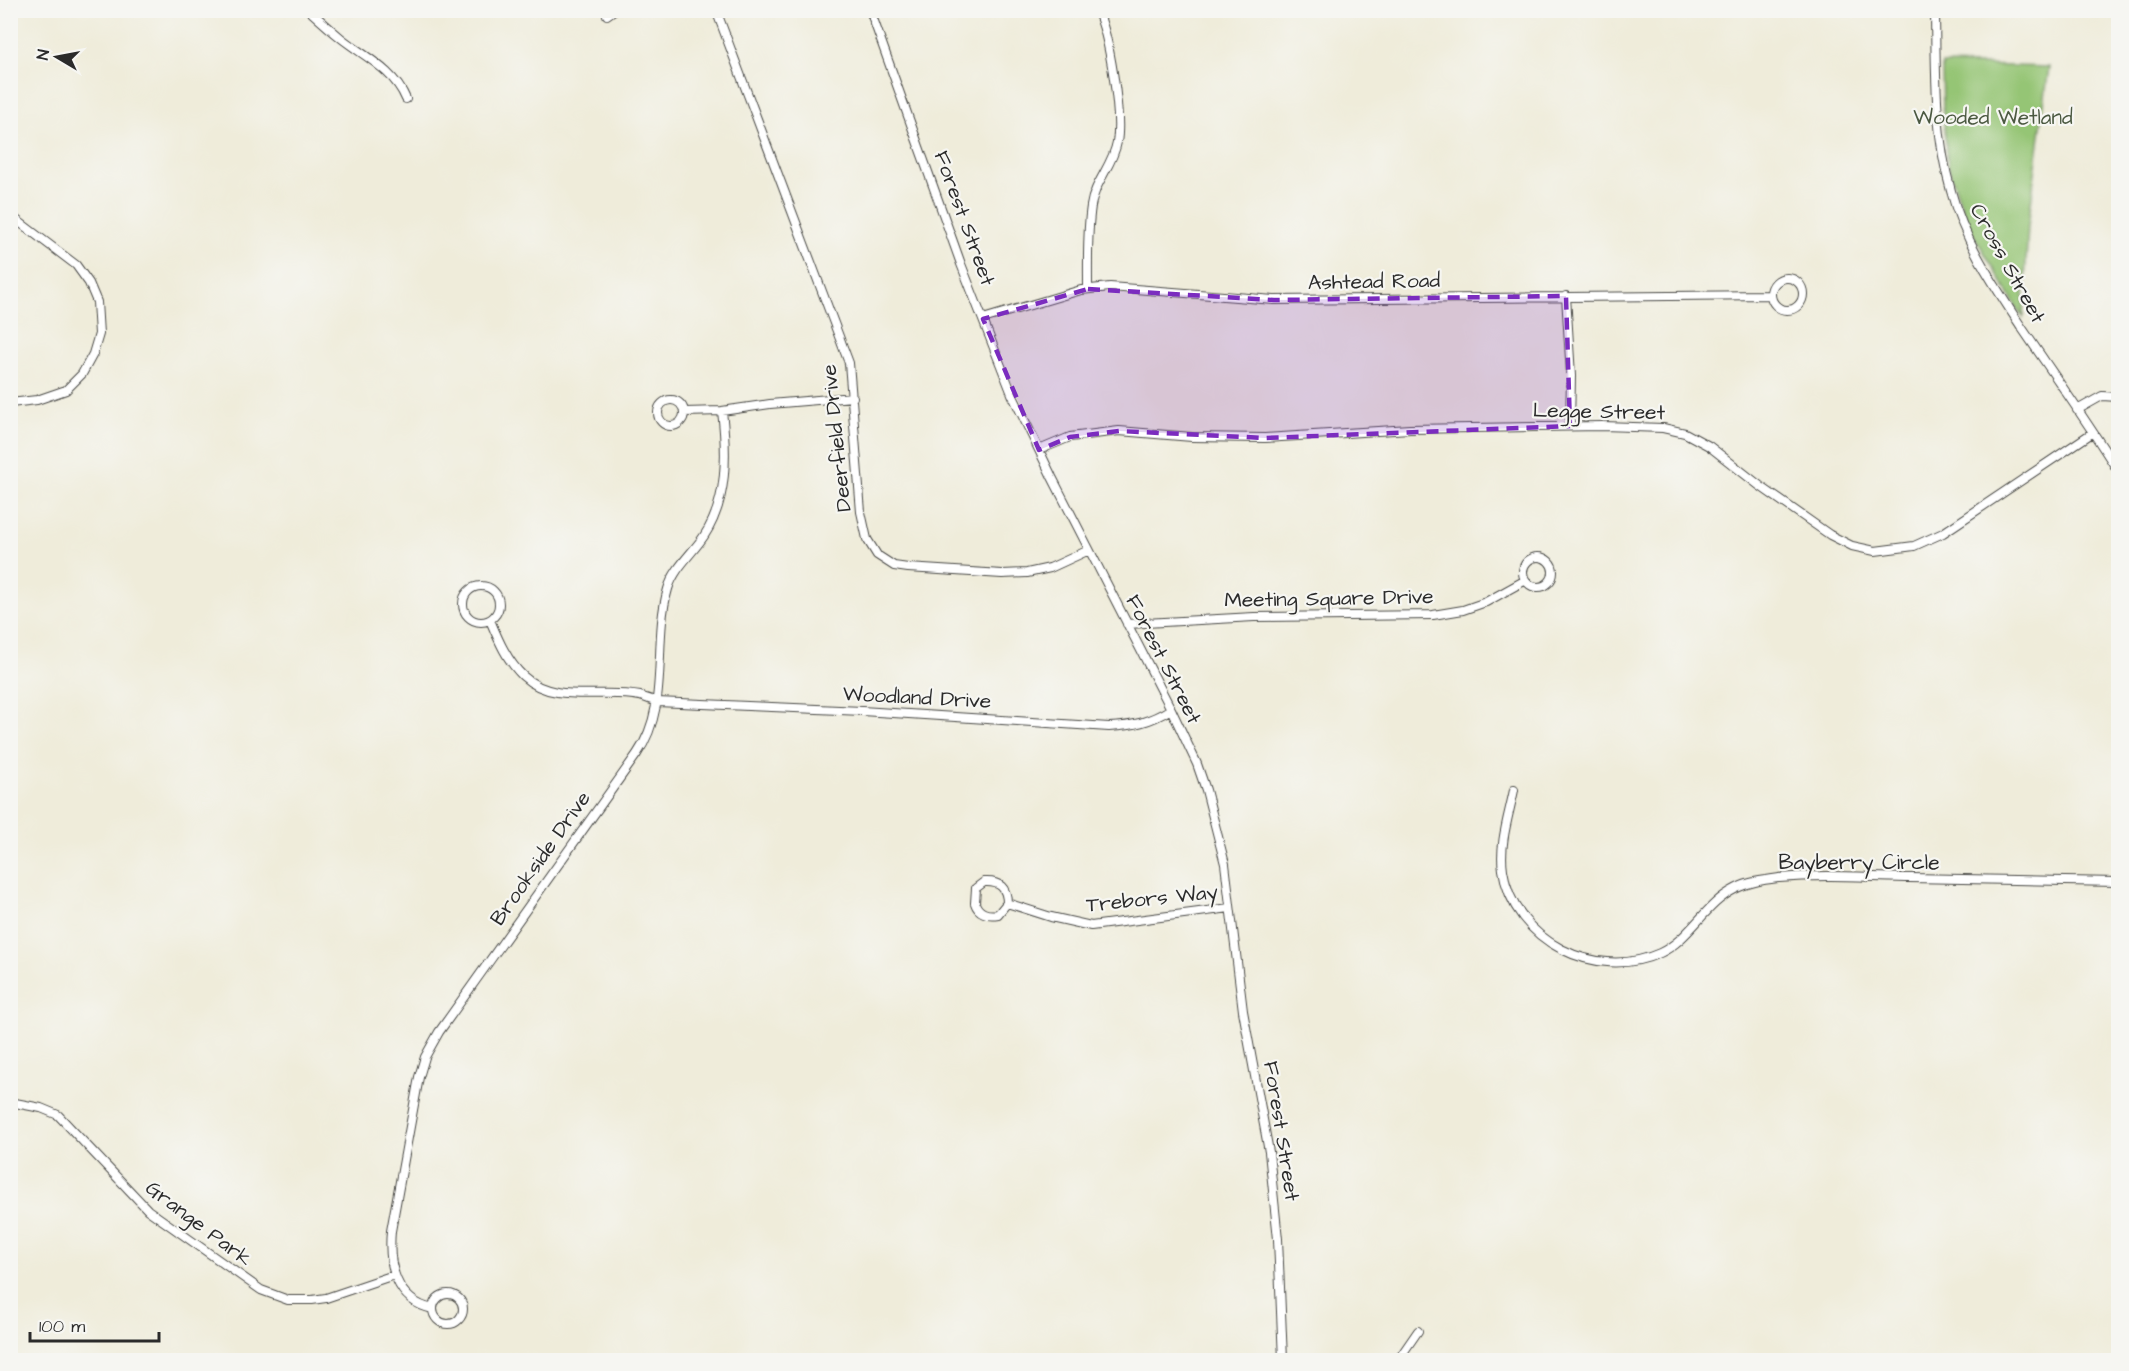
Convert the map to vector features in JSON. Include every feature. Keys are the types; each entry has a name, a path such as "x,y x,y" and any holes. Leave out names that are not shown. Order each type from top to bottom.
{"street":[{"path":"309,10 341,38 389,73 399,84 406,99"},
{"name":"Deerfield Drive","path":"716,10 843,344 851,372 864,530 873,550 894,566 1016,574 1050,568 1089,550"},
{"name":"Forest Street","path":"870,10 983,320 1012,393 1171,709 1197,764 1210,802 1225,864 1243,1011 1262,1107 1276,1209 1283,1360"},
{"path":"1088,289 1088,236 1091,203 1112,159 1117,141 1117,105 1104,23 1097,10"},
{"name":"Cross Street","path":"1935,10 1935,70 1941,140 1946,171 1958,214 1998,291 2118,471"},
{"path":"10,215 76,265 89,283 97,302 99,334 93,354 82,374 66,390 37,400 10,403"},
{"path":"1786,278 1798,283 1802,294 1799,304 1788,309 1776,306 1771,294 1775,283 1786,278"},
{"name":"Ashtead Road","path":"983,320 1088,289 1128,288 1274,300 1771,294"},
{"path":"1566,297 1571,384 1570,426"},
{"path":"2077,410 2102,396 2118,397"},
{"path":"684,412 722,411 770,404 853,397"},
{"name":"Brookside Drive","path":"394,1275 391,1231 419,1077 425,1057 439,1032 643,746 657,702 662,627 668,590 675,574 708,529 719,502 725,458 722,411"},
{"name":"Legge Street","path":"1039,450 1070,437 1119,431 1192,437 1265,438 1403,429 1643,426 1670,429 1685,433 1709,446 1822,531 1852,546 1875,551 1914,546 1943,533 2092,433"},
{"name":"Meeting Square Drive","path":"1542,558 1549,563 1553,574 1546,586 1537,587 1524,581 1523,569 1529,560 1542,558"},
{"name":"Meeting Square Drive","path":"1127,624 1263,617 1432,615 1463,610 1486,602 1524,581"},
{"path":"484,587 492,590 496,595 497,611 490,620 478,622 468,616 463,606 466,594 470,590 484,587"},
{"name":"Woodland Drive","path":"490,620 504,651 523,676 538,685 560,693 639,696 657,702 862,711 1109,727 1141,724 1171,709"},
{"name":"Bayberry Circle","path":"1514,790 1502,861 1510,894 1521,914 1544,939 1571,954 1596,961 1624,962 1658,954 1680,940 1728,893 1745,885 1767,880 1829,877 2118,882"},
{"path":"984,882 999,884 1007,892 1007,903 998,914 982,912 975,903 976,888 984,882"},
{"name":"Trebors Way","path":"1007,903 1051,917 1091,926 1230,908"},
{"name":"Grange Park","path":"10,1102 41,1108 58,1115 147,1210 245,1281 267,1293 288,1300 312,1300 335,1295 394,1275"},
{"path":"394,1275 416,1303 433,1309 438,1320 449,1324 459,1319 463,1307 458,1297 447,1293 437,1299 433,1309"},
{"path":"1398,1360 1418,1331"}],"highlighted area":[{"path":"1088,289 1274,300 1566,296 1570,426 1265,438 1119,431 1070,437 1039,450 983,319"}],"green space":[{"name":"Wooded Wetland","path":"1942,64 2049,67 2028,226 2023,318 1969,227 1948,166 1943,113"}]}
